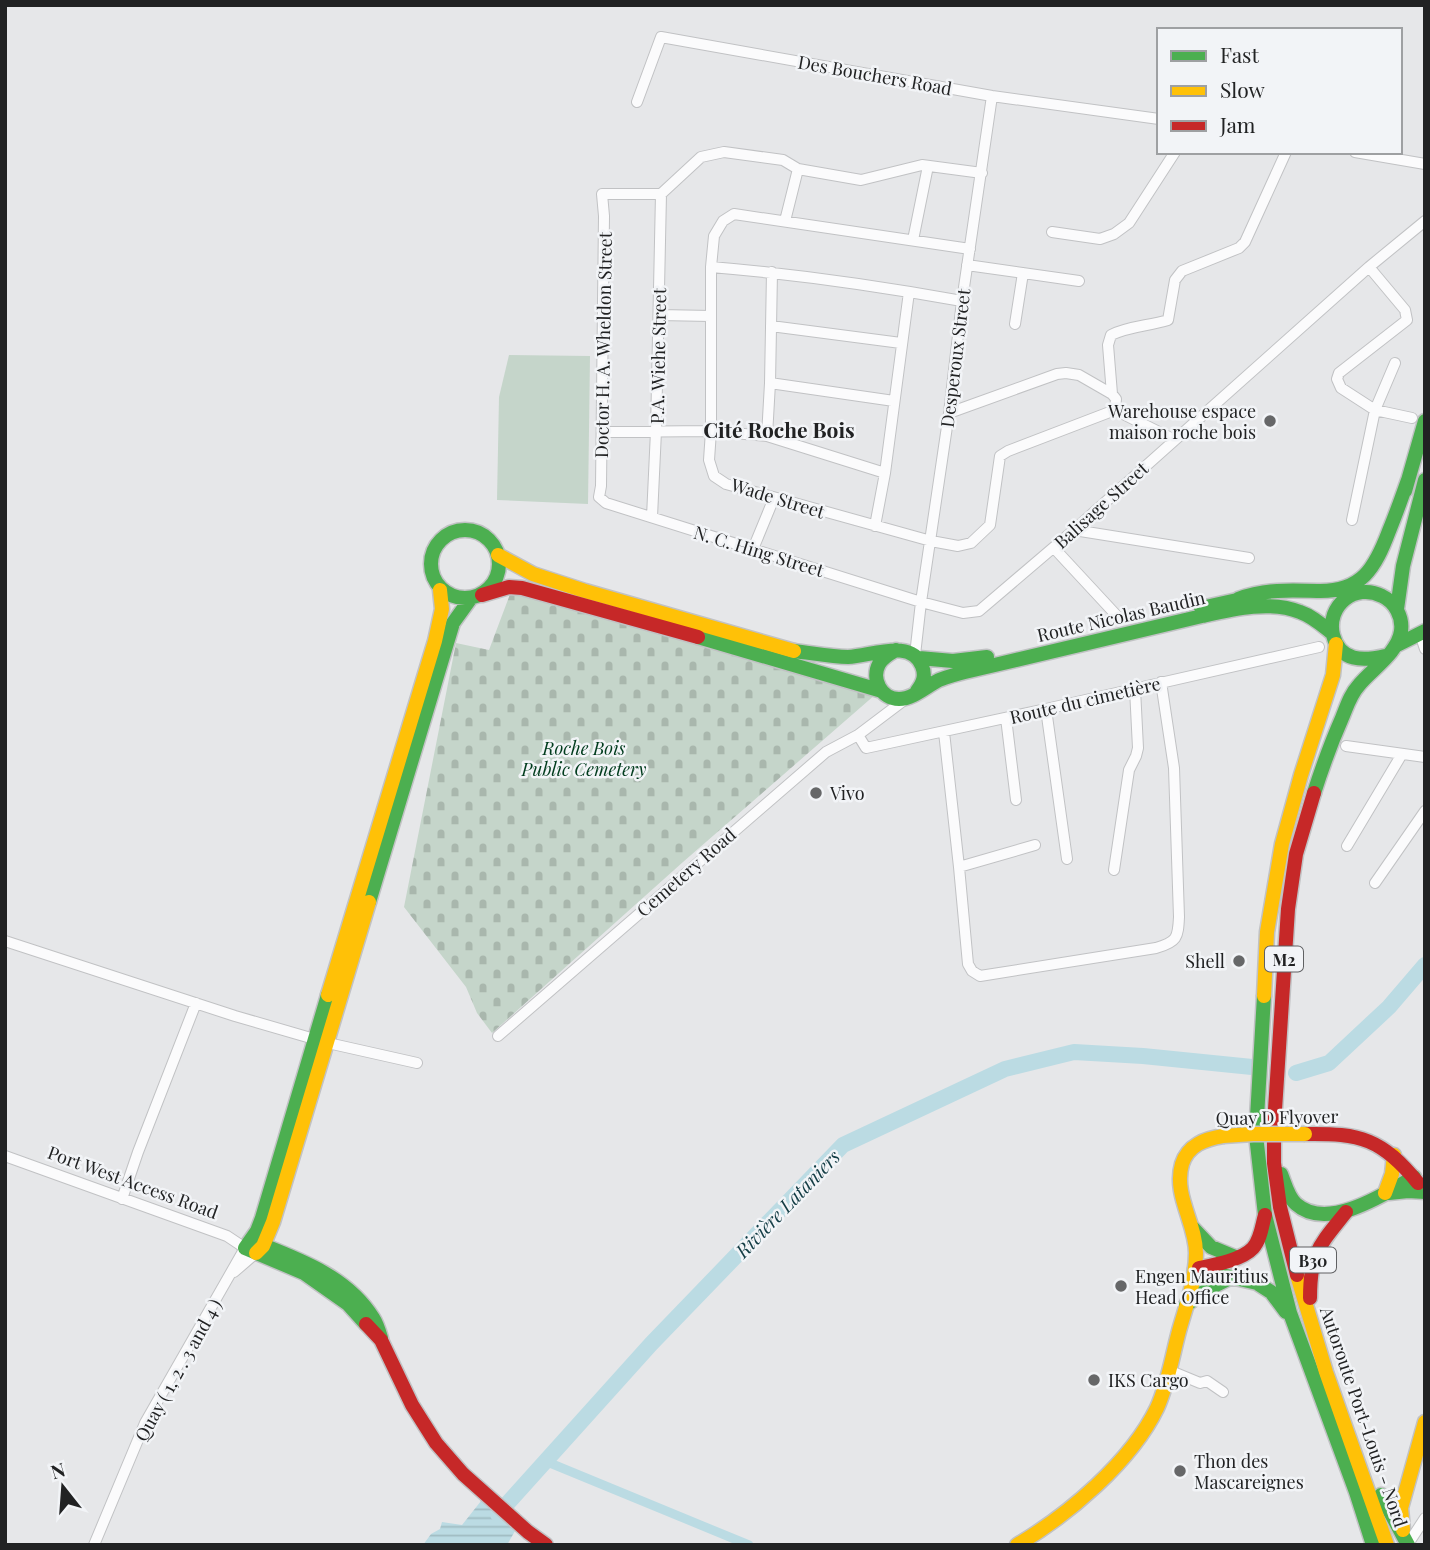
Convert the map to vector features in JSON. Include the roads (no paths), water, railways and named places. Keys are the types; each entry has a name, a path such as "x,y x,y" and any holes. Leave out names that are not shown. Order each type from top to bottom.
{"main road":[{"path":"1363,592 1387,552 1408,480 1418,419"},
{"path":"1237,599 1272,589 1342,590 1366,578 1380,556 1408,480"},
{"path":"1390,651 1401,632 1399,612 1403,566 1425,480"},
{"path":"321,1041 383,809 442,615 442,596 430,569 430,558 442,538 464,530 476,532 486,537 494,546 498,555 497,578 453,623 321,1041 257,1231 254,1247 302,1261 340,1283 356,1296 374,1319 412,1405 436,1443 471,1482 546,1545"},
{"path":"440,590 460,599 509,587 531,590 704,638 883,692 892,698 901,699 912,695 921,686 924,678 924,671 917,657 903,650 846,657 787,650 533,574 498,555"},
{"path":"1334,638 1342,651 1358,660 1367,661 1421,633 1406,624 1391,601 1383,595 1363,592 1345,599"},
{"name":"Route Nicolas Baudin","path":"917,657 941,662 972,660 1121,628 1237,599 1273,594 1345,599"},
{"name":"M2","path":"1334,638 1334,614 1345,599"},
{"name":"Route Nicolas Baudin","path":"912,695 947,677 965,672 1242,609 1266,606 1301,611 1312,617 1334,638"},
{"name":"Autoroute Port-Louis - Nord","path":"1334,638 1333,675 1282,844 1267,932 1256,1135 1265,1215 1291,1318 1373,1545"},
{"path":"883,692 875,672 882,657 897,650"},
{"name":"Autoroute Port-Louis - Nord","path":"1388,1545 1309,1318 1279,1201 1274,1153 1284,946 1294,862 1316,783 1334,734 1354,691 1390,651"},
{"name":"Quay D Flyover","path":"1017,1545 1098,1485 1121,1460 1149,1423 1156,1409 1171,1371 1195,1269 1193,1228 1181,1196 1180,1180 1181,1165 1188,1151 1208,1138 1223,1136 1331,1133 1353,1135 1374,1141 1394,1155 1425,1192"},
{"path":"1274,1153 1295,1203 1308,1212 1346,1212 1414,1177"},
{"path":"1385,1194 1392,1174 1394,1155"},
{"path":"1385,1194 1425,1192"},
{"name":"B30","path":"1309,1318 1311,1268 1314,1258 1328,1233 1346,1212"},
{"path":"1195,1269 1215,1265 1253,1247 1265,1215"},
{"path":"1193,1228 1208,1247 1234,1257"},
{"path":"1195,1269 1257,1283 1271,1292 1291,1318"},
{"path":"1186,1306 1210,1286 1232,1277"},
{"path":"1340,1409 1408,1545"},
{"path":"1408,1545 1402,1525 1401,1508 1425,1422"}],"street":[{"name":"Des Bouchers Road","path":"637,102 661,37 992,96 1157,119"},
{"name":"Desperoux Street","path":"917,657 921,602 992,96"},
{"path":"661,194 701,157 724,152 783,160 798,169 861,180 922,165 982,173"},
{"path":"1052,232 1100,239 1114,234 1129,223 1174,154"},
{"path":"1112,394 1108,345 1111,335 1123,329 1168,320 1175,280 1182,271 1239,248 1245,242 1285,154"},
{"path":"1367,154 1425,164"},
{"path":"913,240 928,166"},
{"path":"798,169 785,221 970,249"},
{"name":"Doctor H. A. Wheldon Street","path":"598,496 601,486 602,432 602,194 661,194"},
{"name":"P.A. Wiehe Street","path":"652,517 661,194"},
{"name":"Wade Street","path":"785,221 734,214 723,221 714,236 711,267 712,432 709,460 714,476 726,484 930,541 958,546 971,543 990,525 1000,456 1115,410"},
{"name":"Balisage Street","path":"921,602 963,613 979,611 1054,548 1369,267 1425,221"},
{"path":"967,265 1079,281"},
{"path":"711,267 772,272 962,302"},
{"path":"1369,267 1405,310 1407,320 1339,373 1337,379 1341,388 1375,410 1418,419"},
{"path":"767,436 771,383 772,272"},
{"path":"1015,324 1023,273"},
{"path":"875,526 885,473 909,292"},
{"path":"659,315 711,316"},
{"path":"771,326 901,343"},
{"path":"1352,520 1375,410 1395,363"},
{"path":"949,414 1066,373 1079,375 1112,394 1116,399 1115,410 1175,440"},
{"path":"771,383 894,401"},
{"path":"602,432 712,432 767,436 885,473"},
{"name":"N. C. Hing Street","path":"598,496 606,503 921,602"},
{"path":"753,549 774,498"},
{"path":"1074,530 1249,558"},
{"path":"1054,548 1118,617"},
{"path":"897,650 909,642 920,620"},
{"path":"1421,633 1425,649"},
{"name":"Route du cimetière","path":"858,735 866,748 1319,647"},
{"path":"944,732 968,964 972,971 980,976 1156,948 1170,944 1178,932 1174,768 1161,682"},
{"path":"1114,870 1129,770 1138,748 1135,689"},
{"path":"882,719 886,700 883,692"},
{"name":"Cemetery Road","path":"498,1036 826,752 858,735 912,695"},
{"path":"1046,709 1067,859"},
{"path":"1006,718 1016,800"},
{"path":"1346,746 1425,757"},
{"path":"1347,846 1402,754"},
{"path":"1375,883 1425,811"},
{"path":"959,867 1035,845"},
{"path":"5,942 321,1041 416,1063"},
{"path":"122,1199 196,1003"},
{"name":"Port West Access Road","path":"5,1156 227,1236 243,1238 254,1247"},
{"name":"Quay ( 1, 2 . 3 and 4 )","path":"94,1545 145,1423 231,1275 237,1260 254,1247"},
{"path":"1171,1371 1200,1383 1207,1381 1223,1392"},
{"path":"1408,1545 1425,1518"}],"water":[{"path":"481,1501 515,1531 507,1545 423,1545 431,1534 440,1529 442,1522 462,1525"}],"waterway":[{"name":"Rivière Lataniers","path":"1296,1073 1329,1063 1389,1007 1425,965"},
{"name":"Rivière Lataniers","path":"498,1514 651,1344 843,1145 1005,1069 1074,1052 1252,1067"},
{"path":"545,1461 749,1545"}],"place":[{"name":"Warehouse espace maison roche bois","path":"1270,421"},
{"name":"Vivo","path":"816,793"},
{"name":"Shell","path":"1239,961"},
{"name":"Engen Mauritius Head Office","path":"1121,1286"},
{"name":"IKS Cargo","path":"1094,1380"},
{"name":"Thon des Mascareignes","path":"1180,1471"}],"district":[{"name":"Cité Roche Bois","path":"779,429"}],"park label":[{"name":"Roche Bois Public Cemetery","path":"584,758"}]}
